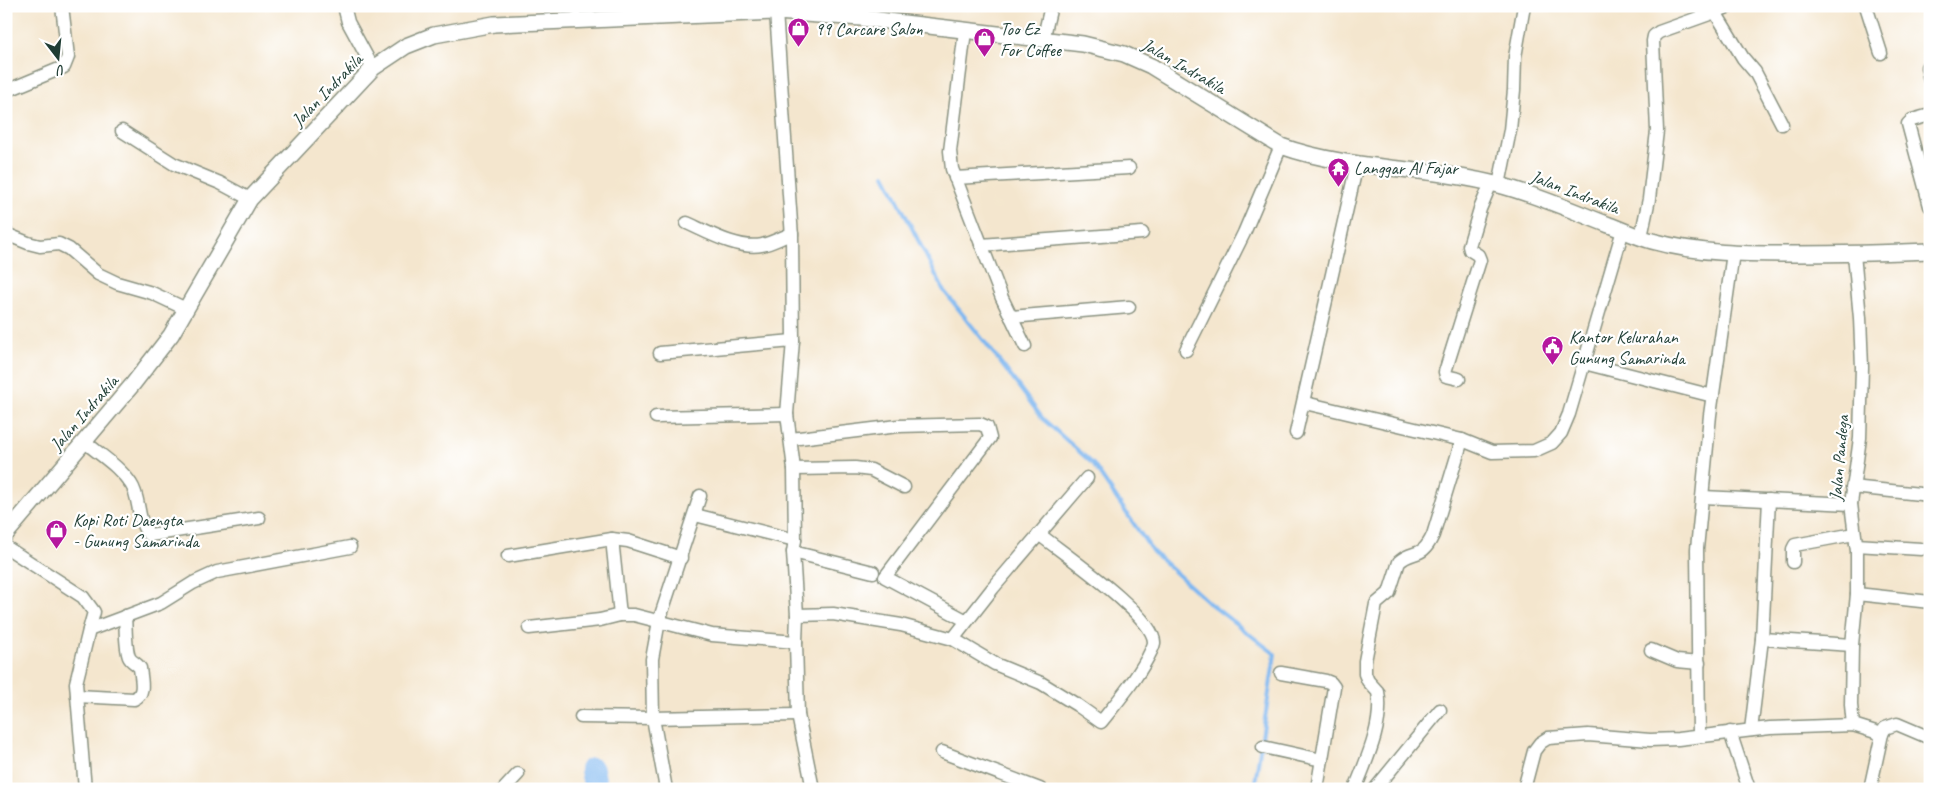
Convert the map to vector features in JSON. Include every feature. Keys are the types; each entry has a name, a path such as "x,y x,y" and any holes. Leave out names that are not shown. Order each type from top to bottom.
{"street":[{"path":"6,91 64,67 68,56 62,6"},
{"path":"344,6 348,22 373,68"},
{"path":"1043,40 1051,6"},
{"path":"1459,379 1446,376 1445,372 1480,260 1478,255 1470,250 1469,246 1480,209 1495,184 1510,130 1515,57 1524,6"},
{"path":"1641,237 1649,200 1657,131 1652,41 1659,32 1730,6"},
{"path":"1866,6 1880,53"},
{"path":"776,12 792,234 793,340 787,414 794,469 798,715 813,789"},
{"name":"Jalan Indrakila","path":"6,534 134,384 171,335 250,199 373,68 406,46 434,35 494,24 776,12 862,12 965,31 1082,44 1124,54 1151,66 1281,146 1320,158 1460,177 1495,184 1546,200 1641,237 1686,248 1733,253 1854,254 1930,251"},
{"path":"1715,12 1743,58 1755,72 1782,124"},
{"path":"965,31 950,151 952,169 981,245 1025,346"},
{"path":"1930,63 1927,67 1930,81"},
{"path":"1930,115 1912,120 1908,124 1930,206"},
{"path":"122,131 174,164 220,183 250,199"},
{"path":"1186,350 1244,233 1281,146"},
{"path":"1296,434 1357,164"},
{"path":"955,178 1130,168"},
{"path":"687,223 714,236 751,245 761,245 792,234"},
{"path":"1304,403 1462,440 1492,452 1534,451 1552,443 1561,433 1566,420 1623,230"},
{"path":"6,234 40,246 58,244 68,249 98,274 117,283 152,293 186,309"},
{"path":"981,245 1142,234"},
{"path":"1699,735 1698,549 1713,396 1733,253"},
{"name":"Jalan Pandega","path":"1854,254 1862,367 1860,438 1850,504 1855,540 1857,594 1852,645 1851,705 1854,725"},
{"path":"1011,317 1129,307"},
{"path":"660,353 793,340"},
{"path":"1584,363 1713,396"},
{"path":"656,417 787,414"},
{"path":"791,439 898,426 980,424 987,427 990,438 885,577 967,622"},
{"path":"1355,789 1372,748 1379,710 1378,692 1368,682 1365,674 1365,661 1376,604 1389,593 1402,558 1423,551 1428,546 1462,440"},
{"path":"84,441 119,469 131,484 135,491 144,528 150,535 259,518"},
{"path":"794,469 855,468 871,470 904,487"},
{"path":"953,639 1087,478"},
{"path":"1852,487 1930,495"},
{"path":"666,789 653,718 652,659 659,622 700,496"},
{"path":"1703,497 1850,504"},
{"path":"1751,730 1762,639 1769,500"},
{"path":"695,515 873,572"},
{"path":"797,615 833,614 901,625 953,639 994,664 1041,683 1101,722 1135,680 1154,645 1153,636 1148,626 1126,603 1039,534"},
{"path":"508,556 612,539 628,541 681,558"},
{"path":"612,539 620,615"},
{"path":"1792,562 1792,549 1795,544 1855,540 1921,549"},
{"path":"6,547 83,597 94,612 76,683 85,789"},
{"path":"89,630 161,603 193,583 217,572 350,547"},
{"path":"1857,594 1930,602"},
{"path":"529,628 600,620 620,615 634,615 712,635 796,642"},
{"path":"77,696 134,699 140,695 142,690 140,668 131,660 128,654 125,616"},
{"path":"1762,639 1852,645"},
{"path":"1651,650 1677,661 1699,663"},
{"path":"1280,673 1326,681 1334,687 1317,789"},
{"path":"1375,789 1440,710"},
{"path":"581,717 653,718 798,715"},
{"path":"1874,788 1882,734 1885,728 1898,724 1930,738"},
{"path":"1524,789 1534,751 1540,743 1548,738 1588,735 1650,740 1751,730 1854,725 1882,734"},
{"path":"1730,732 1749,789"},
{"path":"1263,747 1322,760"},
{"path":"942,752 1040,789"},
{"path":"504,789 518,774"}],"waterway":[{"path":"885,175 944,291 1043,419 1093,464 1153,552 1209,603 1275,654 1254,789"},
{"path":"592,770 596,789"}],"place":[{"name":"99 Carcare Salon","path":"799,48"},
{"name":"Too Ez For Coffee","path":"984,58"},
{"name":"Langgar Al Fajar","path":"1338,187"},
{"name":"Kantor Kelurahan Gunung Samarinda","path":"1553,366"},
{"name":"Kopi Roti Daengta - Gunung Samarinda","path":"57,549"}]}
